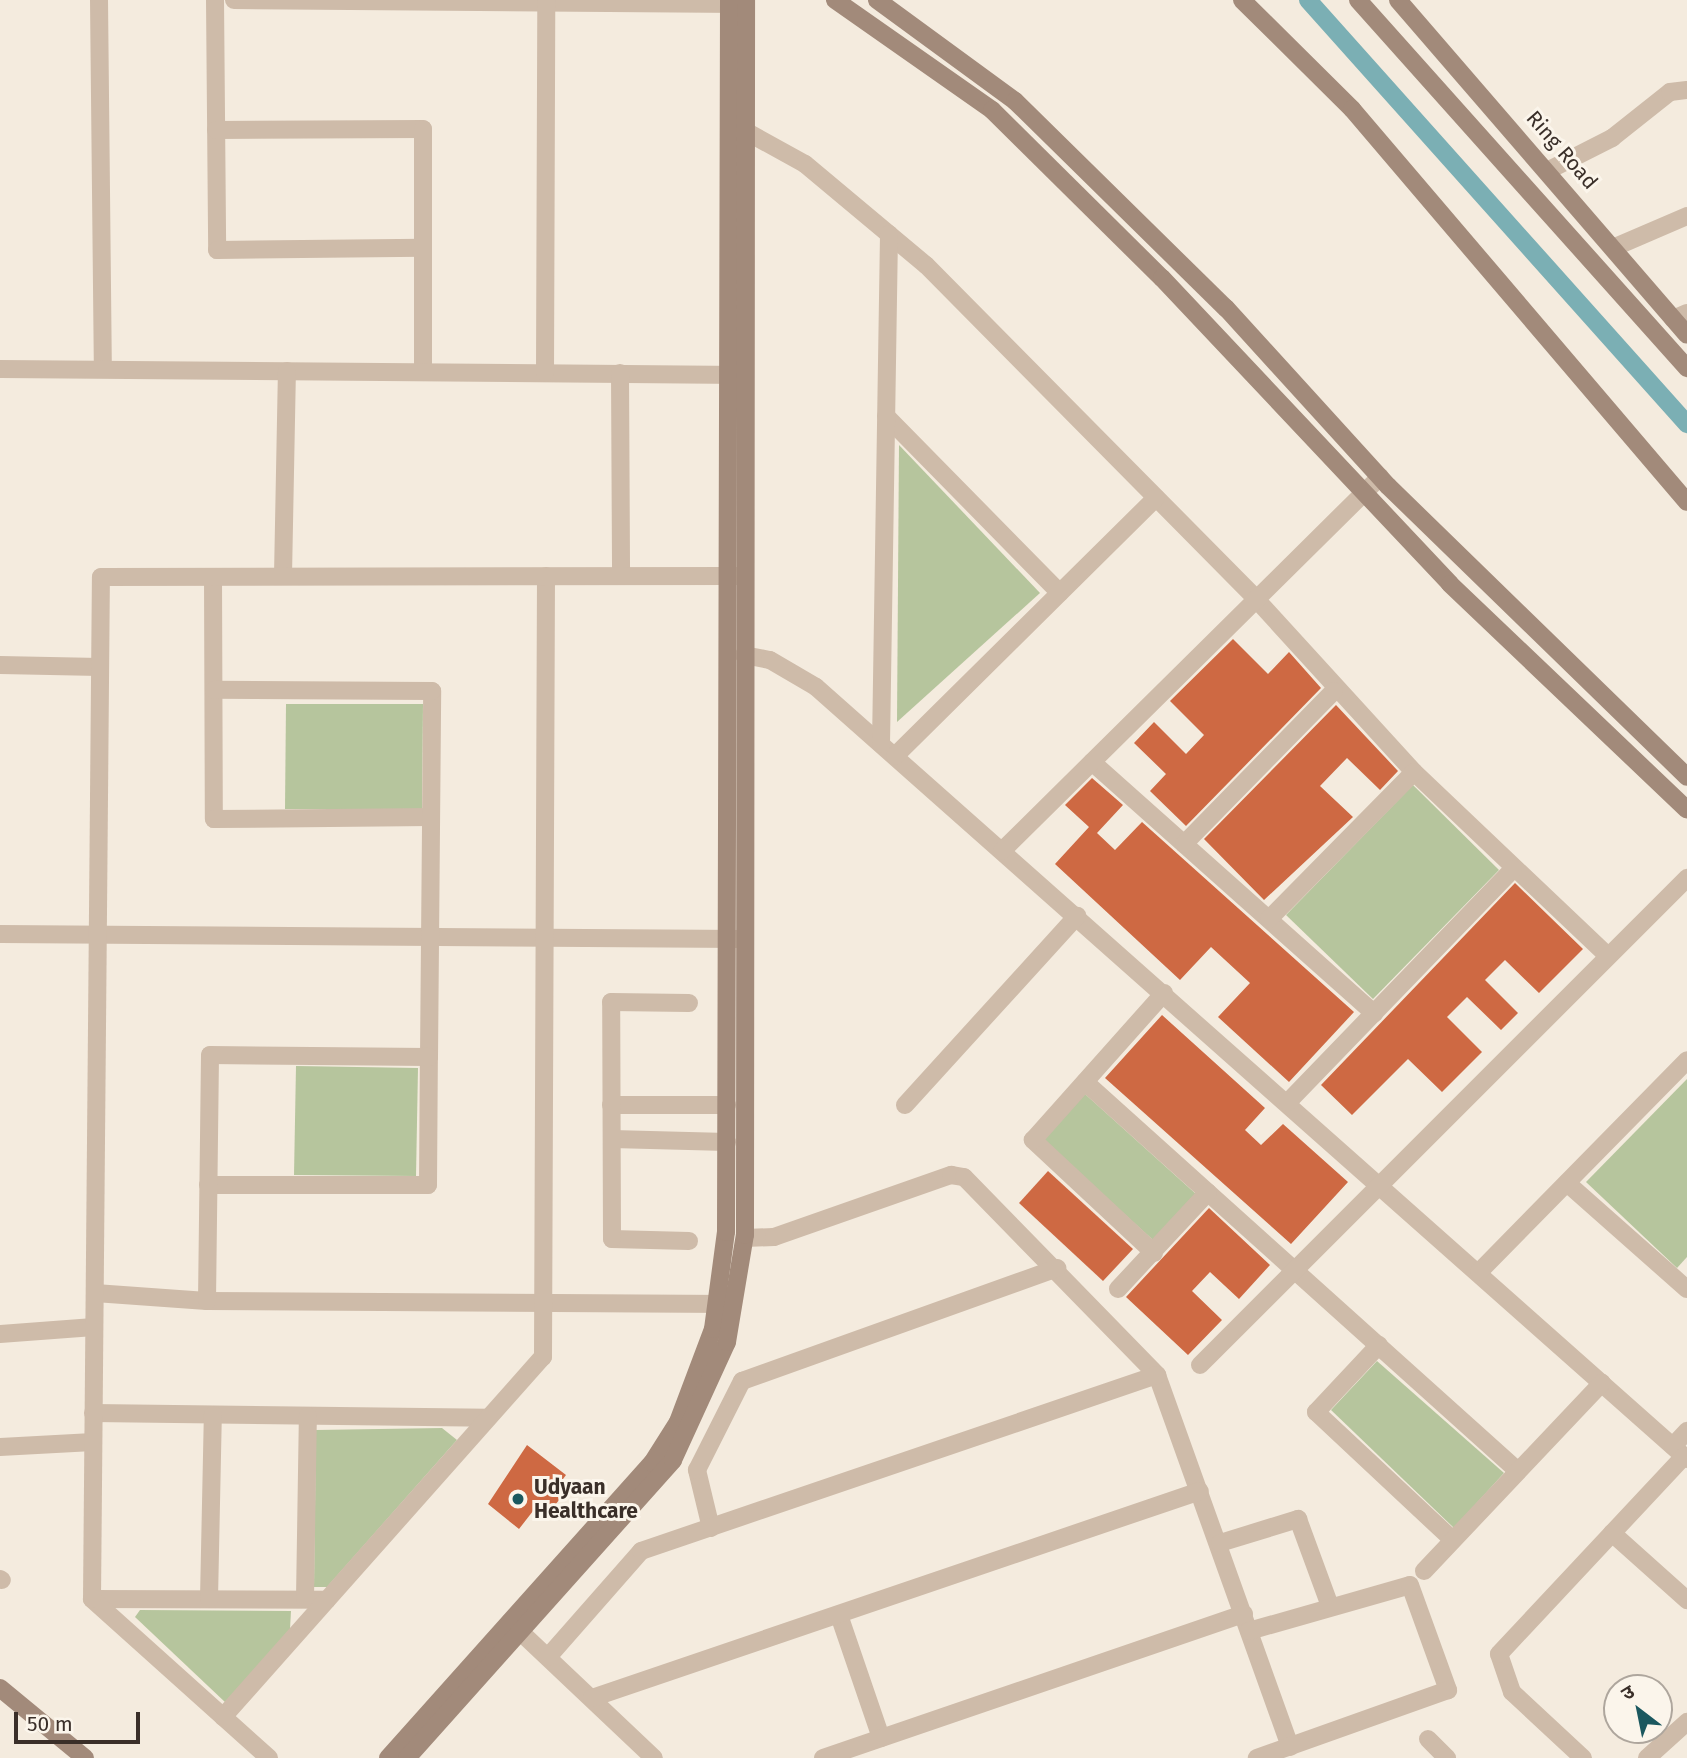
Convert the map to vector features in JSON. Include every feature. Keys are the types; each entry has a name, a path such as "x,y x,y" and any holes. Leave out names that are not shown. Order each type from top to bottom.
{"street":[{"path":"99,0 103,369"},
{"path":"215,0 217,250 423,248"},
{"path":"234,0 737,2"},
{"path":"835,0 981,102 1162,278 1362,494 1687,810"},
{"path":"877,0 996,86 1150,233 1380,477 1687,777"},
{"path":"1242,0 1352,109 1687,502"},
{"path":"1358,0 1687,368"},
{"name":"Ring Road","path":"1398,0 1615,247 1680,316 1687,335"},
{"path":"545,373 546,2"},
{"path":"735,374 747,131 737,2"},
{"path":"407,1758 652,1463 678,1422 725,1304 744,1238 736,939 737,2"},
{"path":"981,102 996,86"},
{"path":"1549,170 1612,138 1670,92 1687,90"},
{"path":"216,130 423,129 423,372"},
{"path":"747,131 805,163 889,234 1256,599 1334,691 1513,869 1608,956"},
{"path":"1615,247 1687,216"},
{"path":"1133,249 1150,233"},
{"path":"881,744 889,234"},
{"path":"1162,278 1178,261"},
{"path":"0,369 735,374"},
{"path":"283,576 287,371"},
{"path":"620,373 621,576"},
{"path":"886,416 1060,593"},
{"path":"1002,850 1380,477"},
{"path":"895,756 1156,498"},
{"path":"223,1717 542,1357 546,576"},
{"path":"269,1758 92,1599 101,577 735,576"},
{"path":"725,1304 727,1105 736,939 744,655 735,576"},
{"path":"213,577 214,819 431,817"},
{"path":"744,655 770,660 816,687 1381,1184 1681,1453"},
{"path":"0,665 100,667"},
{"path":"208,1185 428,1185 432,691 214,690"},
{"path":"1184,844 1334,691"},
{"path":"1092,762 1374,1013"},
{"path":"1269,919 1415,772"},
{"path":"1288,1102 1513,869"},
{"path":"1200,1365 1687,878"},
{"path":"905,1105 1077,916"},
{"path":"0,934 736,939"},
{"path":"1154,1253 1033,1140 1164,993"},
{"path":"689,1003 611,1002 612,1239 689,1241"},
{"path":"207,1301 210,1055 429,1058"},
{"path":"1479,1272 1687,1060"},
{"path":"1085,1082 1518,1471"},
{"path":"611,1105 727,1105"},
{"path":"612,1139 727,1142"},
{"path":"744,1238 774,1237 957,1174 1057,1268 1157,1376 1220,1543 1290,1747"},
{"path":"1567,1183 1684,1280"},
{"path":"1118,1289 1208,1192"},
{"path":"711,1528 697,1471 742,1381 1057,1268"},
{"path":"94,1293 207,1301 725,1304"},
{"path":"0,1334 94,1327"},
{"path":"1378,1345 1316,1412 1453,1540"},
{"path":"548,1657 641,1551 1157,1376"},
{"path":"1424,1571 1602,1383"},
{"path":"93,1413 488,1418"},
{"path":"209,1599 213,1415"},
{"path":"305,1600 308,1416"},
{"path":"1583,1758 1512,1692 1499,1654 1681,1453 1687,1431"},
{"path":"0,1447 93,1443"},
{"path":"592,1698 1200,1492"},
{"path":"1220,1543 1298,1519 1330,1606"},
{"path":"1612,1532 1687,1600"},
{"path":"823,1758 1247,1622 1330,1606 1410,1585 1448,1693 1257,1758"},
{"path":"92,1599 327,1600"},
{"path":"839,1615 881,1738"},
{"path":"515,1627 654,1758"},
{"path":"388,1758 515,1627"},
{"path":"0,1688 85,1758"},
{"path":"1647,1758 1687,1722"},
{"path":"1429,1739 1447,1758"}],"green space":[{"path":"899,445 1040,593 897,722"},
{"path":"286,704 423,704 422,809 285,809"},
{"path":"1413,785 1499,870 1373,999 1286,915"},
{"path":"296,1066 418,1068 416,1176 294,1175"},
{"path":"1687,1079 1687,1257 1677,1268 1586,1182"},
{"path":"1085,1094 1196,1194 1153,1240 1043,1140"},
{"path":"1377,1361 1504,1473 1454,1528 1331,1410"},
{"path":"442,1428 457,1440 327,1587 314,1587 316,1430"},
{"path":"140,1610 291,1611 290,1629 226,1703 135,1617"}],"building":[{"path":"1233,639 1268,674 1289,652 1321,688 1186,826 1150,791 1166,774 1134,743 1154,722 1186,754 1204,735 1170,701"},
{"path":"1336,705 1398,771 1380,790 1347,758 1320,786 1353,817 1264,900 1204,839"},
{"path":"1092,778 1123,805 1097,833 1115,850 1142,822 1354,1012 1289,1082 1218,1017 1250,983 1211,947 1180,980 1055,864 1089,827 1065,805"},
{"path":"1515,883 1583,949 1539,993 1505,960 1485,980 1518,1013 1501,1030 1467,997 1447,1017 1482,1052 1442,1092 1408,1059 1352,1115 1321,1085"},
{"path":"1162,1015 1265,1108 1245,1130 1261,1145 1283,1124 1348,1182 1291,1244 1105,1078"},
{"path":"1048,1171 1133,1249 1103,1281 1019,1203"},
{"path":"1209,1208 1270,1265 1239,1299 1210,1272 1192,1291 1222,1320 1188,1355 1126,1297"},
{"path":"527,1445 566,1475 560,1483 568,1489 551,1510 540,1502 519,1529 488,1504"}],"waterway":[{"path":"1308,0 1687,424"}],"place":[{"name":"Udyaan Healthcare","path":"518,1499"}]}
